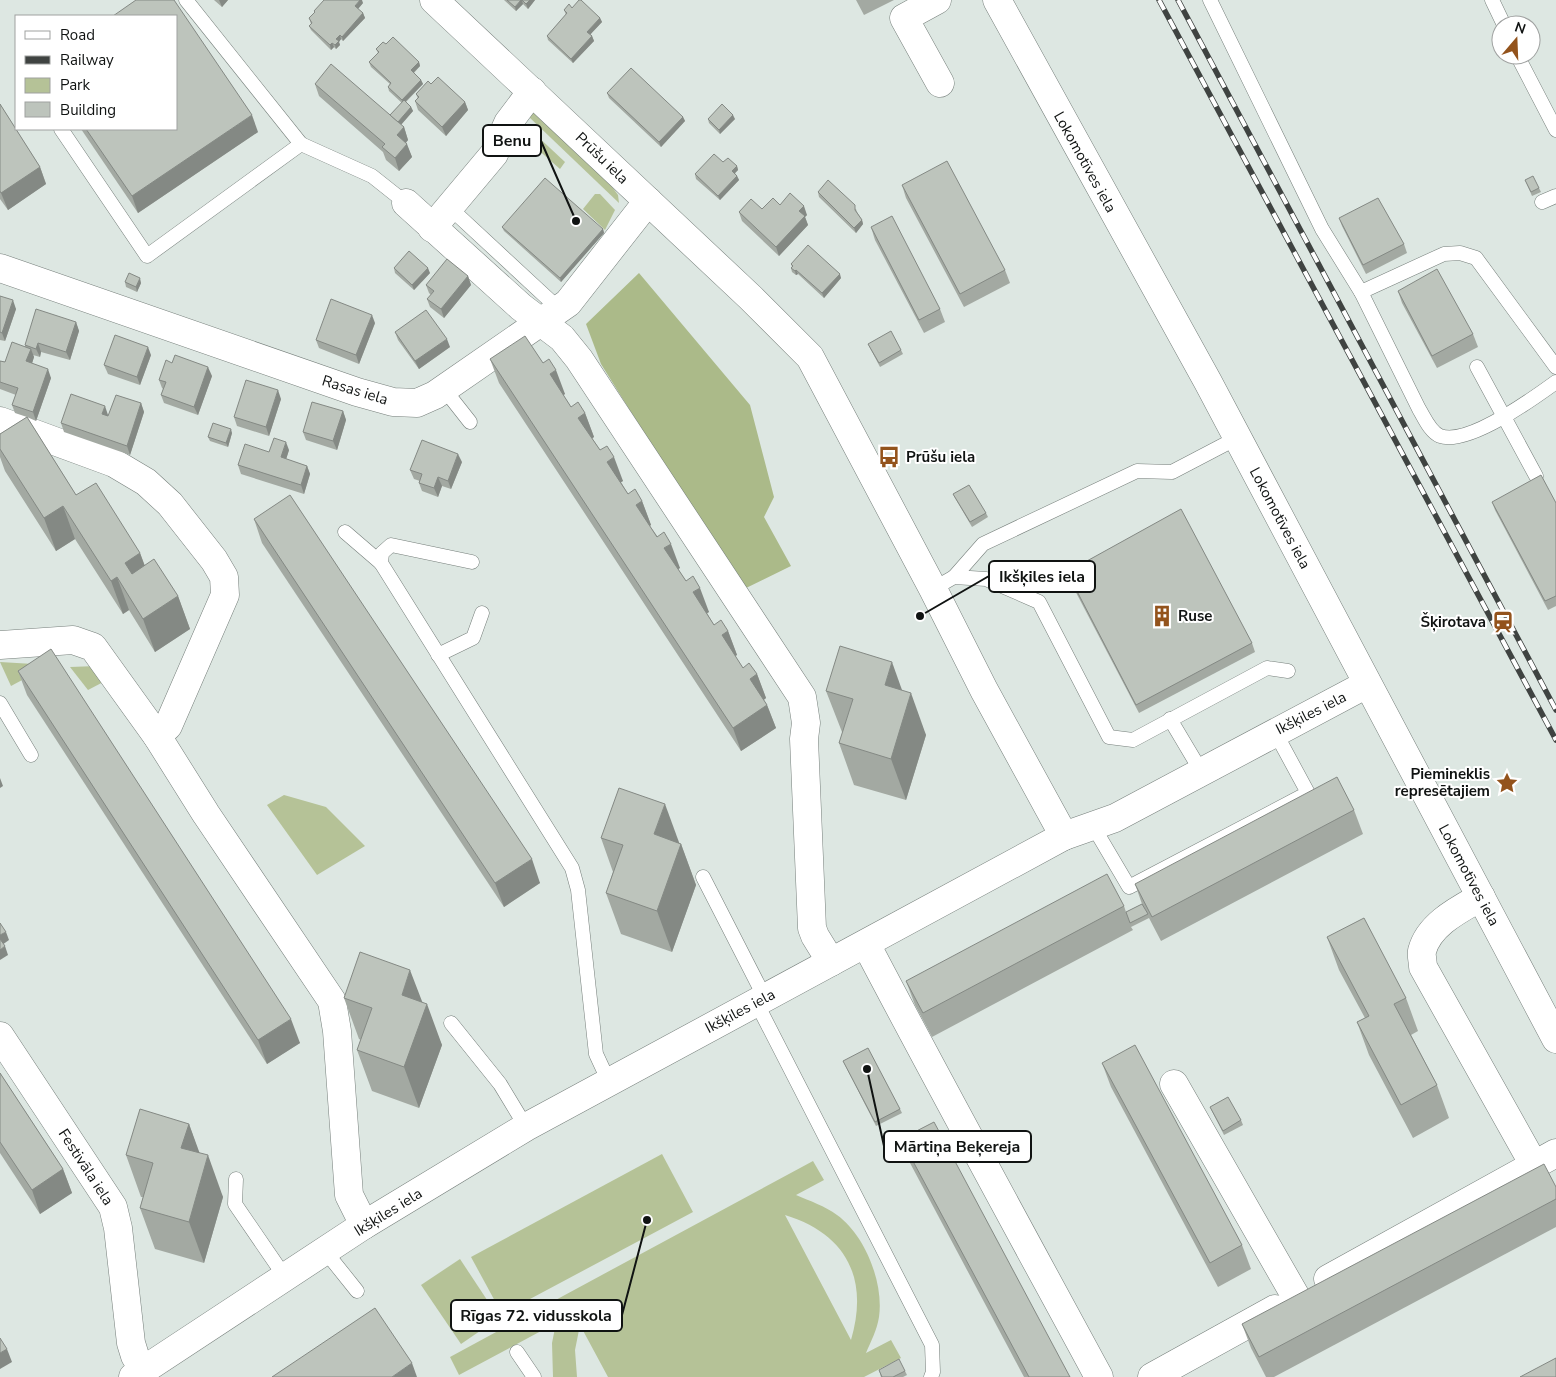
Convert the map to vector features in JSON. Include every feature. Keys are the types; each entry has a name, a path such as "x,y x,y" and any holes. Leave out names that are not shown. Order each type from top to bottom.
{"street":[{"name":"Prūšu iela","path":"434,0 532,90 810,357 943,583 984,690 1064,836"},
{"path":"937,0 904,18 940,82"},
{"name":"Lokomotīves iela","path":"997,0 1237,438 1556,1039"},
{"path":"432,228 494,154 508,123 532,90"},
{"name":"Rasas iela","path":"0,268 357,392 393,402 417,403 444,389 568,303 648,201"},
{"path":"406,203 521,307 550,315 562,338 579,359 802,697 806,723 804,739 812,928 831,962"},
{"path":"0,421 114,463 146,482 170,504 224,577 225,595 168,726 157,736"},
{"path":"0,645 73,640 92,647 157,736 332,1001 337,1031 349,1195 364,1225"},
{"name":"Ikšķiles iela","path":"138,1374 364,1225 526,1127 1064,836 1115,818 1367,684"},
{"path":"1152,1377 1545,1159 1423,967 1422,951 1431,934 1451,914 1481,897"},
{"path":"866,944 940,1086 1099,1377"},
{"name":"Festivāla iela","path":"0,1036 113,1207 118,1228 131,1343 138,1374"},
{"path":"1174,1084 1296,1297"}],"lane":[{"path":"186,0 301,144 372,176 406,203"},
{"path":"1210,0 1322,229 1361,292 1430,427 1440,436 1460,436 1504,417 1556,382"},
{"path":"1492,0 1499,15"},
{"path":"1522,65 1556,130"},
{"path":"62,130 147,256 301,144"},
{"path":"1542,202 1556,196"},
{"path":"449,207 550,315"},
{"path":"1361,292 1444,254 1460,254 1476,258 1556,368"},
{"path":"1477,367 1536,476"},
{"path":"444,389 470,422"},
{"path":"943,583 983,544 1137,471 1172,472 1237,438"},
{"path":"345,532 381,563 572,868 578,890 596,1054 609,1082"},
{"path":"381,563 382,553 391,545 472,562"},
{"path":"943,583 986,579 1039,602 1062,651 1109,737 1133,740 1267,668 1288,671"},
{"path":"438,655 473,638 482,613"},
{"path":"0,703 30,755"},
{"path":"1170,719 1201,771"},
{"path":"1093,826 1129,887 1308,792 1275,732"},
{"path":"703,877 761,1000 932,1345 930,1377"},
{"path":"451,1023 500,1084 526,1127"},
{"path":"236,1180 235,1204 285,1277"},
{"path":"325,1251 357,1291"},
{"path":"517,1352 534,1377"}],"green space":[{"path":"531,109 610,184 618,195 619,203 528,116"},
{"path":"520,120 565,162 560,169 519,133 517,127"},
{"path":"595,194 600,194 615,210 605,230 583,209"},
{"path":"639,273 750,405 774,497 764,517 791,566 742,590 601,364 586,324"},
{"path":"0,662 50,665 11,686"},
{"path":"97,666 109,679 88,690 70,667"},
{"path":"284,795 326,807 365,846 317,875 267,805"},
{"path":"662,1154 693,1212 502,1314 471,1257"},
{"path":"813,1161 824,1180 796,1195 828,1209 847,1224 864,1247 875,1275 880,1304 879,1317 866,1353 891,1340 901,1358 864,1377 608,1377 580,1325 575,1350 577,1377 553,1377 552,1343 556,1323 459,1375 450,1357","holes":["785,1215 806,1223 824,1234 838,1247 848,1262 854,1279 857,1297 856,1318 851,1340"]},
{"path":"460,1259 499,1318 461,1344 421,1285"}],"building":[{"path":"136,0 174,0 252,115 132,196 87,130 178,130 178,15 114,15"},
{"path":"324,0 360,0 355,6 363,13 342,37 340,35 336,39 339,41 335,45 332,43 330,45 309,26 312,23 309,18"},
{"path":"507,0 521,0 515,7"},
{"path":"522,0 530,0 526,4"},
{"path":"579,0 600,18 587,32 592,36 571,59 547,36 567,13 564,10 569,4 572,8"},
{"path":"393,37 419,62 411,70 421,80 402,100 388,87 391,83 369,62 379,52 376,49 383,42 386,44"},
{"path":"331,64 404,127 397,135 407,144 395,158 382,147 385,144 315,84"},
{"path":"631,68 683,117 659,142 607,93"},
{"path":"438,77 465,102 442,127 415,101 419,97 416,94 428,81 431,84"},
{"path":"404,100 411,107 398,122 390,115"},
{"path":"0,104 40,167 1,193"},
{"path":"722,104 733,115 719,130 708,119"},
{"path":"714,154 723,162 728,158 737,166 732,171 737,176 718,196 695,174"},
{"path":"947,161 1005,270 960,294 902,185"},
{"path":"1533,176 1539,188 1531,192 1525,180"},
{"path":"545,178 603,229 560,278 502,227"},
{"path":"828,180 855,205 855,210 862,220 854,228 818,192"},
{"path":"790,193 804,206 799,211 805,216 776,247 739,212 751,199 762,209 773,198 780,205"},
{"path":"1378,198 1404,244 1363,265 1339,218"},
{"path":"892,216 940,309 919,320 871,227"},
{"path":"808,245 840,274 822,293 796,270 791,268 793,266 791,264"},
{"path":"409,251 428,268 412,285 394,268"},
{"path":"447,259 468,276 441,309 427,299 434,291 426,285"},
{"path":"1437,269 1473,334 1432,356 1398,291"},
{"path":"129,273 140,278 136,287 125,282"},
{"path":"0,296 13,300 2,333 0,332"},
{"path":"331,299 372,315 356,355 316,340"},
{"path":"36,309 76,322 66,352 38,343 36,349 25,345"},
{"path":"426,310 447,339 415,361 395,332"},
{"path":"891,331 901,350 879,363 868,344"},
{"path":"115,335 148,347 137,377 104,365"},
{"path":"525,336 543,363 549,359 556,370 550,374 571,407 578,402 585,413 578,418 600,450 607,446 614,457 607,462 628,494 635,489 642,501 636,505 657,537 664,532 671,544 664,548 686,581 693,576 700,588 693,592 714,625 721,620 728,631 722,635 743,668 749,663 757,674 750,679 767,705 733,728 490,359"},
{"path":"12,342 31,349 26,361 48,369 33,412 12,405 18,388 0,382 0,361 5,362"},
{"path":"175,355 208,367 194,407 161,395 166,382 159,380 166,360 172,363"},
{"path":"246,380 278,390 266,427 234,417"},
{"path":"71,394 105,406 102,414 108,416 116,395 141,403 127,446 61,423"},
{"path":"312,402 343,411 333,441 303,432"},
{"path":"27,417 76,495 96,483 140,553 125,563 132,574 154,559 178,596 143,619 117,577 111,581 63,506 44,518 0,449 0,434"},
{"path":"213,423 231,429 226,443 208,437"},
{"path":"274,438 286,442 281,457 307,466 301,485 238,465 245,444 269,452"},
{"path":"422,440 458,454 448,481 438,477 434,488 419,483 422,474 410,470"},
{"path":"1541,475 1556,503 1556,596 1545,601 1492,502"},
{"path":"969,485 986,513 970,522 953,494"},
{"path":"290,495 532,859 495,883 254,519"},
{"name":"Ruse","path":"1181,509 1252,643 1136,705 1067,572"},
{"path":"840,646 892,662 885,685 911,693 891,759 839,743 853,699 826,691"},
{"path":"51,649 291,1019 258,1040 18,671"},
{"path":"1337,777 1354,810 1152,917 1135,884"},
{"path":"619,788 665,804 654,834 681,844 657,911 606,893 623,845 601,838"},
{"path":"1107,874 1124,906 923,1013 906,981"},
{"path":"1142,904 1148,914 1130,923 1126,912"},
{"path":"1364,918 1406,998 1394,1004 1437,1085 1401,1105 1357,1022 1369,1016 1327,937"},
{"path":"0,923 6,932 0,935"},
{"path":"0,939 5,946 0,950"},
{"path":"360,952 410,970 402,995 427,1004 404,1067 357,1050 372,1008 344,998"},
{"path":"1135,1045 1242,1245 1210,1263 1102,1063"},
{"path":"868,1048 900,1109 875,1122 843,1061"},
{"path":"0,1073 63,1169 32,1190 0,1142"},
{"path":"1228,1097 1241,1120 1223,1131 1210,1107"},
{"path":"140,1109 189,1124 181,1148 208,1155 189,1222 140,1208 153,1163 126,1155"},
{"path":"934,1122 1070,1377 1029,1377 901,1139"},
{"path":"1544,1164 1556,1187 1556,1199 1259,1357 1242,1324"},
{"path":"375,1308 412,1363 392,1377 272,1377"},
{"path":"0,1338 7,1349 0,1353"},
{"path":"1556,1358 1556,1377 1520,1377"},
{"path":"899,1359 905,1371 893,1377 882,1377 879,1370"}],"railway":[{"path":"1159,0 1556,740"},
{"path":"1178,0 1556,710"}],"place":[{"name":"Benu","path":"576,221"},
{"name":"Prūšu iela","path":"889,457"},
{"name":"Ikšķiles iela","path":"920,616"},
{"name":"Ruse","path":"1162,616"},
{"name":"Šķirotava","path":"1503,622"},
{"name":"Piemineklis represētajiem","path":"1507,783"},
{"name":"Mārtiņa Beķereja","path":"867,1069"},
{"name":"Rīgas 72. vidusskola","path":"647,1220"}]}
